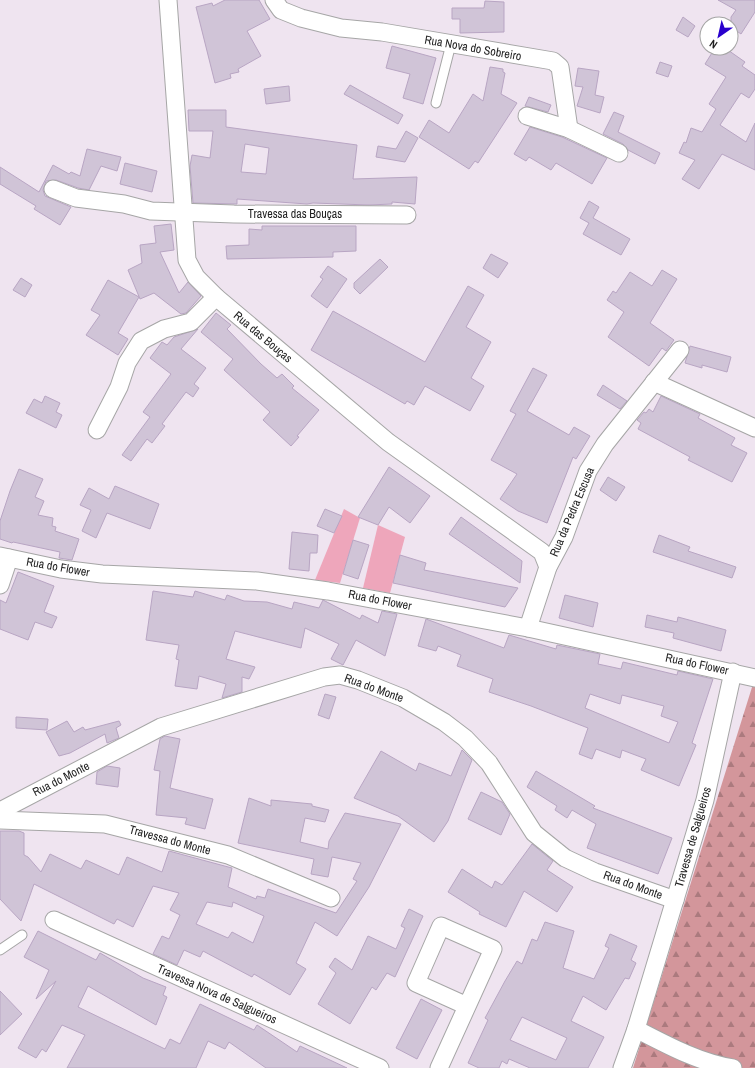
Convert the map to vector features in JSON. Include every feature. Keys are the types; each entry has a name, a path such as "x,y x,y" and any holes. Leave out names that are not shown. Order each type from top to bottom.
{"street":[{"name":"Rua das Bouças","path":"168,0 187,260 196,277 216,297 388,442 542,552 548,567"},
{"name":"Rua Nova do Sobreiro","path":"274,0 282,10 301,18 342,28 382,32 553,61 560,67 569,129"},
{"path":"527,116 569,129 619,152"},
{"name":"Travessa das Bouças","path":"53,189 76,198 124,204 151,211 234,214 406,215"},
{"path":"97,430 119,387 127,363 142,341 164,329 191,322 216,297"},
{"name":"Rua da Pedra Escusa","path":"528,628 548,567 564,537 588,470 605,444 680,350"},
{"path":"654,382 755,428"},
{"path":"0,585 5,557"},
{"name":"Rua do Flower","path":"5,557 61,569 102,574 257,581 320,590 528,628 755,678"},
{"name":"Travessa de Salgueiros","path":"622,1068 636,1029 705,800 733,672"},
{"name":"Rua do Monte","path":"0,810 161,727 324,677 340,675 403,698 444,722 465,738 489,763 534,833 565,858 595,872 675,900"},
{"name":"Travessa do Monte","path":"0,820 105,824 228,855 331,898"},
{"name":"Travessa Nova de Salgueiros","path":"54,920 380,1068"},
{"path":"439,1068 493,950 441,926 416,982 467,1006"},
{"path":"636,1029 682,1052 718,1065 733,1068"}],"lane":[{"path":"436,103 450,44"},
{"path":"0,950 22,935"}],"shaded area":[{"path":"344,509 360,518 340,583 315,580"},
{"path":"378,525 405,537 390,593 363,588"}],"green space":[{"path":"753,684 755,685 755,1068 633,1068"}],"building":[{"path":"225,0 259,0 270,19 247,31 261,56 238,69 239,72 230,74 231,78 215,83 196,7 212,3 213,6"},
{"path":"718,0 755,0 755,12 741,34 739,33 739,16 732,16 736,10"},
{"path":"485,1 504,2 504,32 460,33 460,19 452,19 452,8 484,8"},
{"path":"683,17 695,26 688,37 676,30"},
{"path":"392,46 436,58 423,104 403,98 410,74 386,68"},
{"path":"710,56 736,56 745,62 742,66 755,75 755,89 749,98 741,93 720,125 746,142 755,123 755,170 722,154 699,189 682,179 695,160 679,153 684,142 686,143 691,128 702,132 716,109 709,104 726,77 705,64"},
{"path":"660,62 672,66 668,77 656,73"},
{"path":"490,67 503,69 503,72 505,73 501,94 517,103 478,163 475,161 469,169 419,137 429,120 449,133 473,94 483,101"},
{"path":"578,68 599,71 595,95 604,97 600,113 577,106 583,87 575,86"},
{"path":"350,85 403,115 398,124 344,94"},
{"path":"289,86 290,101 266,104 264,89"},
{"path":"529,97 551,105 548,112 525,106"},
{"path":"188,110 226,110 226,127 357,145 353,179 417,177 415,204 392,202 392,204 369,205 307,204 237,199 237,204 193,203 190,166 192,155 210,158 213,131 189,131","holes":["245,144 269,148 266,174 241,172"]},
{"path":"614,112 624,116 618,132 660,153 655,164 628,150 623,144 603,134"},
{"path":"530,127 562,137 607,158 592,184 556,163 551,170 529,157 526,161 514,154"},
{"path":"406,131 418,138 405,162 376,157 378,146 396,149"},
{"path":"87,149 121,157 117,171 101,166 89,190 78,188 56,180 46,181 43,190 45,196 71,207 60,225 34,209 36,206 0,184 0,167 39,192 53,165 69,174 71,172 80,176"},
{"path":"125,163 157,171 152,192 120,184"},
{"path":"589,201 599,207 593,218 630,239 621,255 583,234 589,223 580,218"},
{"path":"171,224 174,250 160,252 179,293 188,282 201,296 186,313 181,314 154,293 140,299 128,270 142,263 140,245 156,243 154,226"},
{"path":"262,226 356,226 356,251 333,252 333,257 227,259 226,246 249,245 249,229 262,230"},
{"path":"491,254 508,263 498,278 483,268"},
{"path":"380,259 388,267 360,294 354,288 354,283"},
{"path":"328,266 347,279 327,308 311,296 323,279 320,277"},
{"path":"662,270 677,279 650,323 674,340 666,351 662,348 649,366 608,337 624,312 607,300 613,291 616,293 630,272 652,286"},
{"path":"21,278 32,285 25,297 13,290"},
{"path":"108,280 139,297 118,333 128,339 118,355 86,335 100,315 91,310"},
{"path":"468,286 484,295 466,327 491,342 471,378 484,386 470,411 425,386 414,405 407,401 405,404 311,350 333,311 425,362"},
{"path":"216,313 231,325 227,329 261,364 277,378 282,374 294,386 292,388 319,410 297,436 299,437 291,446 263,420 270,412 224,370 233,359 201,332"},
{"path":"198,329 181,349 206,368 194,384 199,388 193,397 186,392 162,424 165,426 152,443 147,439 131,461 122,455 150,417 143,412 171,374 150,358 162,342 167,345 174,337"},
{"path":"690,346 731,357 727,372 702,365 702,368 685,363"},
{"path":"533,368 547,375 527,411 569,435 574,427 590,436 576,459 573,457 547,523 518,511 500,499 517,474 491,460 516,414 510,411"},
{"path":"603,385 627,401 620,409 597,395"},
{"path":"45,396 60,403 56,412 62,415 56,428 26,413 34,399 42,403"},
{"path":"661,396 700,414 698,418 735,438 731,445 747,453 732,482 688,460 690,457 638,429 641,423 637,420 649,409 653,412"},
{"path":"389,467 430,496 410,523 389,507 378,525 358,517"},
{"path":"19,469 43,479 35,497 44,501 38,515 53,518 52,526 56,527 55,531 79,539 72,560 59,558 60,552 12,543 0,539 0,521"},
{"path":"608,477 625,487 616,501 600,490"},
{"path":"115,486 159,504 150,529 107,513 96,538 82,531 91,510 80,505 89,488 109,499"},
{"path":"325,509 342,516 334,533 317,526"},
{"path":"461,517 522,561 520,583 449,534"},
{"path":"292,532 318,535 317,553 310,553 309,571 289,569"},
{"path":"659,535 690,547 688,551 736,567 732,578 653,552"},
{"path":"353,540 369,545 358,579 343,574"},
{"path":"400,555 426,563 424,570 518,588 505,607 393,583"},
{"path":"18,572 54,586 44,612 57,617 52,628 35,622 28,640 0,629 0,600 6,603"},
{"path":"153,591 193,597 195,591 225,600 227,595 244,601 267,602 292,609 294,602 319,608 323,600 360,619 362,615 378,623 382,611 397,614 385,656 356,640 343,665 331,659 339,644 305,628 301,648 235,631 226,659 255,667 249,679 242,677 242,692 222,698 226,684 199,676 197,689 175,686 179,660 176,659 179,645 146,640"},
{"path":"565,595 598,603 593,627 559,618"},
{"path":"647,615 677,622 678,617 726,630 721,651 673,638 674,633 645,627"},
{"path":"426,619 504,648 509,635 556,649 557,645 600,654 598,664 621,669 623,662 677,675 678,671 713,679 692,743 696,745 679,786 641,770 646,759 622,750 620,758 596,749 592,759 579,754 588,728 489,692 493,679 457,666 461,655 438,646 436,651 418,646","holes":["590,694 620,704 622,695 664,706 661,716 678,722 669,743 585,708"]},
{"path":"325,694 336,697 329,719 318,715"},
{"path":"16,717 48,719 47,730 16,728"},
{"path":"67,721 74,732 83,727 85,730 119,721 121,725 116,728 119,738 107,743 105,734 70,753 59,756 46,732"},
{"path":"165,736 180,739 170,788 213,799 205,829 185,824 187,818 156,815 160,771 154,770 160,739"},
{"path":"462,750 472,760 448,821 434,842 398,816 354,798 381,751 416,771 419,763 451,776"},
{"path":"107,766 120,768 118,787 96,784 97,772"},
{"path":"536,771 595,806 593,808 672,838 658,874 587,848 596,824 572,810 567,818 555,810 557,806 527,787"},
{"path":"481,792 502,802 510,814 501,835 468,819"},
{"path":"249,798 271,806 271,800 312,804 312,806 329,810 325,822 305,818 300,842 328,849 329,841 345,813 401,824 369,887 337,936 315,922 296,963 306,969 290,995 254,974 252,977 203,951 200,957 184,950 177,965 153,954 162,936 169,939 180,915 170,910 179,893 153,886 133,927 117,919 114,924 34,884 21,921 0,899 0,831 19,831 24,833 24,855 28,857 41,872 50,854 81,869 86,860 119,875 127,857 162,872 169,851 232,868 228,887 256,899 257,896 265,898 268,889 336,913 357,881 353,879 361,863 332,857 328,877 311,874 314,859 238,843","holes":["207,902 232,907 233,902 264,916 253,943 232,932 228,938 196,924"]},
{"path":"532,844 553,861 547,870 573,887 557,912 524,891 506,927 479,914 480,912 448,892 462,869 492,888 495,881 502,885"},
{"path":"409,909 423,916 395,977 387,973 376,990 372,987 350,1024 318,1004 336,973 329,967 335,958 352,970 368,936 396,949 405,928 401,926"},
{"path":"545,922 574,931 563,968 594,979 609,948 605,946 610,934 637,946 631,960 636,963 629,979 625,978 606,1010 583,996 571,1021 604,1037 588,1068 530,1068 509,1059 507,1064 502,1061 499,1068 479,1068 468,1063 488,1020 485,1018 505,981 517,961 522,964 532,939 537,941","holes":["522,1017 567,1038 556,1060 510,1040"]},
{"path":"38,931 96,960 100,953 143,978 166,987 163,995 167,997 156,1025 88,986 78,1007 165,1049 170,1039 180,1044 200,1004 254,1030 257,1025 297,1052 300,1046 347,1068 266,1068 229,1042 225,1049 208,1041 196,1068 67,1068 85,1035 62,1025 46,1052 42,1049 36,1058 18,1048 56,981 36,999 49,970 24,957"},
{"path":"0,991 22,1014 0,1035"},
{"path":"421,999 442,1010 417,1059 396,1048"}]}
